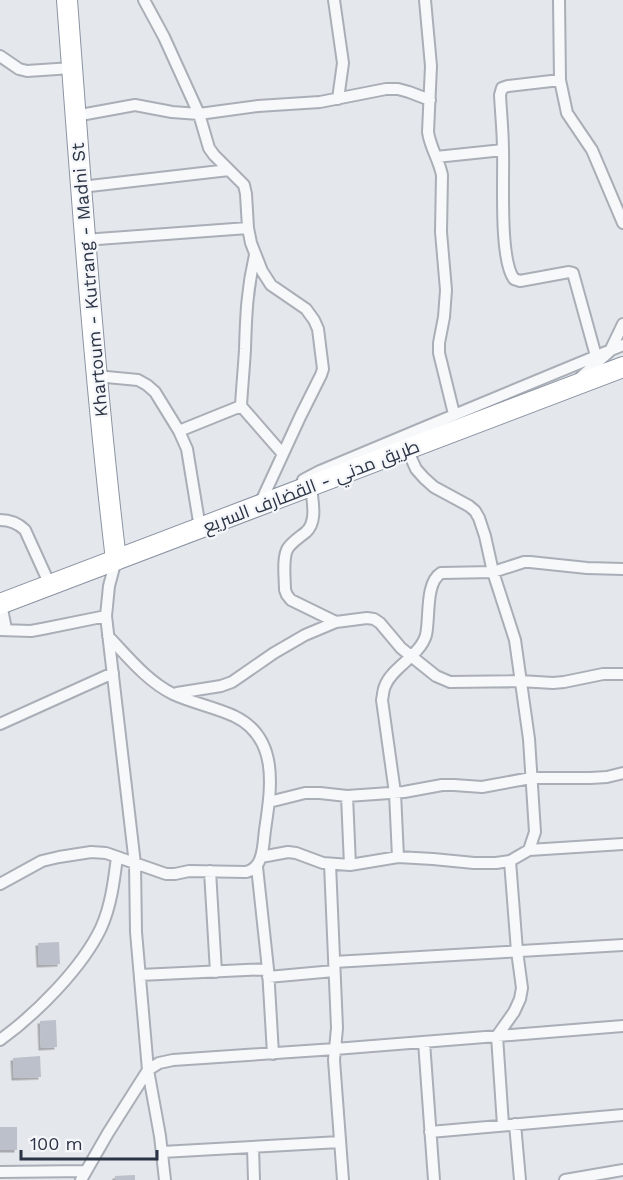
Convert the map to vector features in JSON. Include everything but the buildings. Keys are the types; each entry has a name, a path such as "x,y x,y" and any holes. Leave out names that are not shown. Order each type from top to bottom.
{"highway":[{"name":"Khartoum - Kutrang - Madni St","path":"67,0 84,240 116,560"},
{"name":"طريق مدني - القضارف السريع","path":"0,604 623,367"}],"street":[{"path":"144,0 164,37 199,114 209,148 244,185 248,228 262,271 271,285 306,309 315,320 318,329 323,369 282,453 266,503"},
{"path":"334,0 343,63 338,99"},
{"path":"425,0 431,66 428,132 429,141 442,175 441,232 446,290 439,354 454,414"},
{"path":"560,0 560,80 567,113 592,150 623,223"},
{"path":"0,56 19,69 27,71 72,68"},
{"path":"560,80 502,88 500,95 505,251 510,274 514,279 573,273 596,356"},
{"path":"75,116 135,105 199,114 258,106 320,102 386,89 398,89 430,100"},
{"path":"436,157 503,150"},
{"path":"81,187 229,170"},
{"path":"84,240 248,228"},
{"path":"255,255 246,304 241,406 282,453"},
{"path":"571,387 610,351 623,324"},
{"path":"266,503 320,471 623,345"},
{"path":"96,376 138,380 155,393 179,431 187,449 200,528"},
{"path":"179,431 241,406"},
{"path":"407,449 416,469 424,478 434,487 475,511 485,536 493,572 515,640 529,739 535,832 529,850"},
{"path":"311,486 313,521 309,530 288,548 285,556 285,590 291,600 336,622"},
{"path":"0,520 19,524 25,530 50,585"},
{"path":"116,560 109,586 106,616 135,864 136,932 148,1070 165,1180"},
{"path":"398,857 395,793 382,700 385,686 391,676 411,656 426,635 435,577 441,573 493,572 524,562 623,569"},
{"path":"0,604 3,630 31,631 106,616"},
{"path":"174,694 232,682 305,635 336,622 374,619 401,648 436,676 450,682 564,682 603,674 623,674"},
{"path":"108,636 146,676 174,694 236,717 261,740 269,761 269,802 259,862 273,1054"},
{"path":"0,724 113,673"},
{"path":"269,802 305,793 347,796 395,793 442,785 482,787 531,778 590,778 623,773"},
{"path":"347,796 350,865"},
{"path":"0,884 42,861 91,852 106,853 166,874 189,871 246,873 253,871 259,862 288,852 330,864 350,865 398,857 474,863 510,861 529,850 623,844"},
{"path":"0,1040 32,1013 88,952 101,927 110,901 117,857"},
{"path":"503,1125 497,1036 514,1012 522,988 510,861"},
{"path":"330,864 336,1028 334,1060 343,1180"},
{"path":"210,871 216,972"},
{"path":"140,975 216,972 268,973 517,951 623,945"},
{"path":"0,1172 83,1175 148,1070 159,1063 173,1060 335,1050 623,1026"},
{"path":"424,1042 434,1180"},
{"path":"430,1132 623,1115"},
{"path":"516,1124 520,1180"},
{"path":"162,1152 340,1142"},
{"path":"252,1147 254,1180"},
{"path":"565,1180 623,1170"}]}
